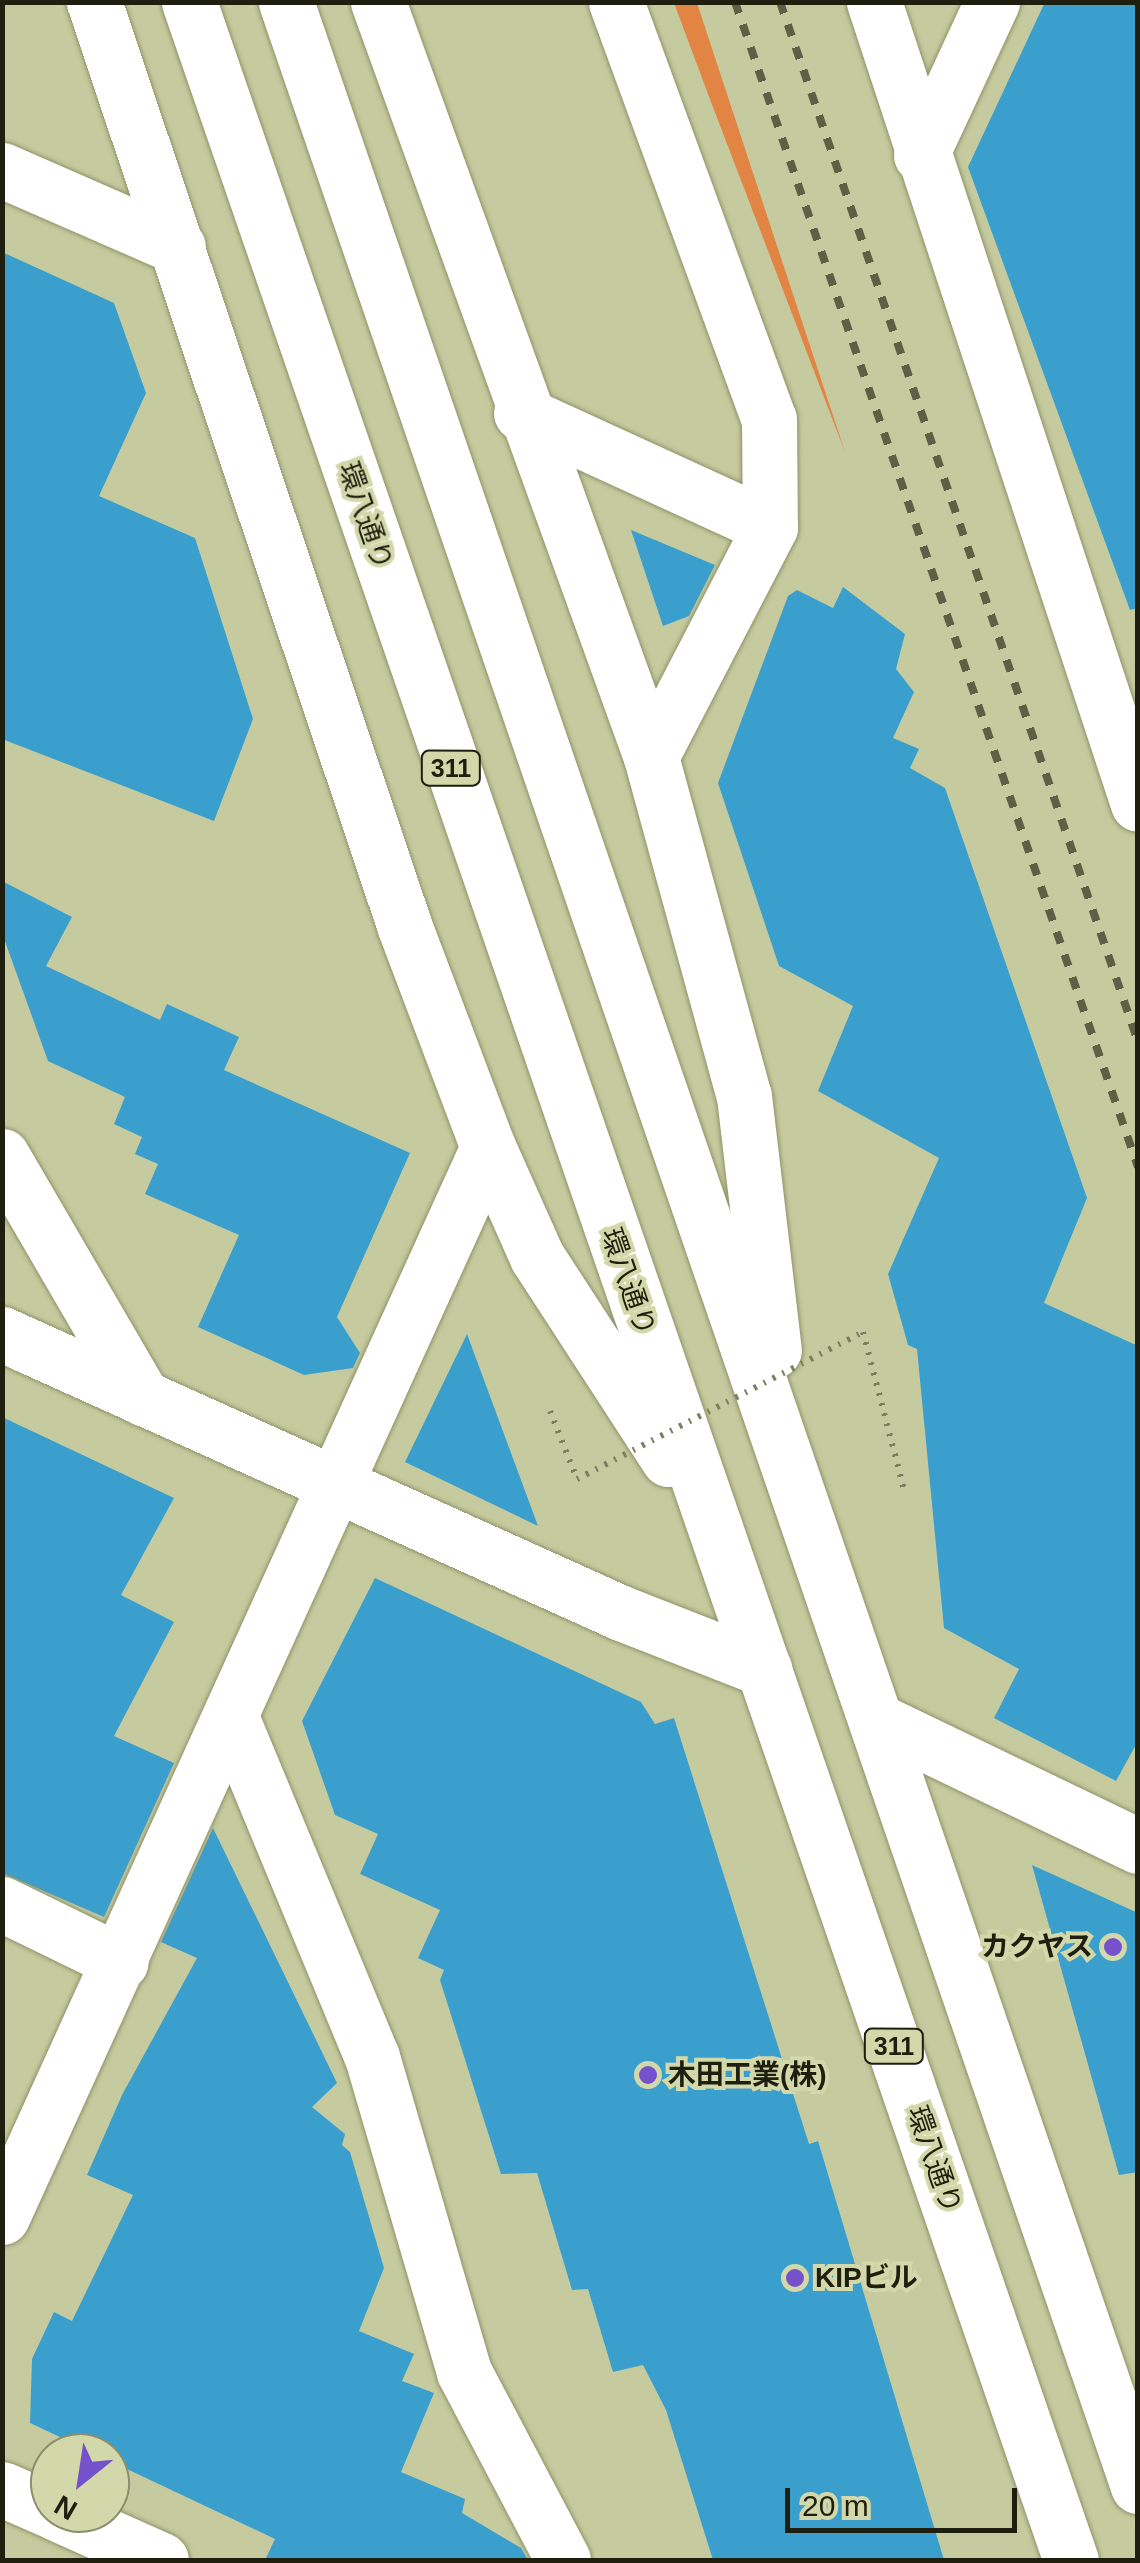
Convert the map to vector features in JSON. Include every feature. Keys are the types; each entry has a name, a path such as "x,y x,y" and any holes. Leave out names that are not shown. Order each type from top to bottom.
{"main road":[{"path":"94,2 404,925 488,1147 537,1257 716,1532"},
{"name":"環八通り","path":"189,2 1071,2560"},
{"path":"286,2 1138,2486"},
{"path":"378,2 522,413 651,756 744,1096 786,1457"},
{"path":"616,2 769,419 770,527 651,756"},
{"path":"874,2 921,155 1114,669 1138,804"},
{"path":"921,155 992,2"},
{"path":"2,170 178,247"},
{"path":"522,413 770,527"},
{"path":"2,2217 274,1630 332,1482 488,1147"},
{"path":"2,1156 143,1398"},
{"path":"2,1334 621,1613 764,1668"},
{"path":"231,1717 372,2057 464,2372 563,2560"},
{"path":"878,1721 1138,1846"},
{"path":"2,1904 121,1962"},
{"path":"2,2489 30,2502"},
{"path":"100,2533 161,2560"}],"path":[{"path":"549,1408 577,1479 864,1332 904,1490"}],"shaded area":[{"path":"674,3 697,3 845,452 711,102"}],"building":[{"path":"1045,2 1138,2 1138,608 1130,610 968,167"},
{"path":"2,252 114,303 146,393 99,496 195,538 253,719 214,821 2,739"},
{"path":"631,530 715,565 689,616 663,626"},
{"path":"843,587 905,634 896,669 914,692 893,738 919,749 910,768 945,788 1087,1198 1044,1303 1138,1346 1138,1741 1116,1781 994,1718 1019,1669 944,1628 917,1349 908,1345 888,1274 939,1158 818,1091 853,1006 779,966 718,783 788,596 797,590 833,608"},
{"path":"2,881 72,917 46,966 160,1020 167,1004 239,1037 224,1070 410,1153 337,1317 360,1353 353,1368 304,1375 198,1327 239,1235 145,1194 158,1164 135,1154 142,1137 114,1124 125,1097 48,1061 2,933"},
{"path":"467,1334 538,1526 405,1462"},
{"path":"2,1417 174,1498 121,1595 174,1622 114,1736 174,1763 104,1917 2,1873"},
{"path":"375,1578 641,1702 655,1724 674,1718 809,2144 818,2141 944,2560 713,2560 666,2410 643,2365 613,2372 588,2289 572,2290 537,2173 501,2174 440,1980 444,1970 418,1958 440,1910 360,1874 378,1834 335,1815 302,1721"},
{"path":"213,1828 337,2083 312,2107 345,2134 342,2145 350,2152 384,2268 359,2331 414,2354 402,2381 434,2393 401,2472 465,2499 462,2513 521,2548 528,2560 265,2560 275,2539 130,2470 130,2433 51,2433 30,2423 32,2359 54,2312 72,2321 133,2195 87,2175 122,2095 197,1958 161,1942"},
{"path":"1032,1865 1138,1913 1138,2172 1119,2175"}],"railway":[{"path":"735,2 1138,1167"},
{"path":"780,2 1138,1042"}],"place":[{"name":"カクヤス","path":"1113,1947"},
{"name":"木田工業(株)","path":"648,2075"},
{"name":"KIPビル","path":"795,2278"}]}
